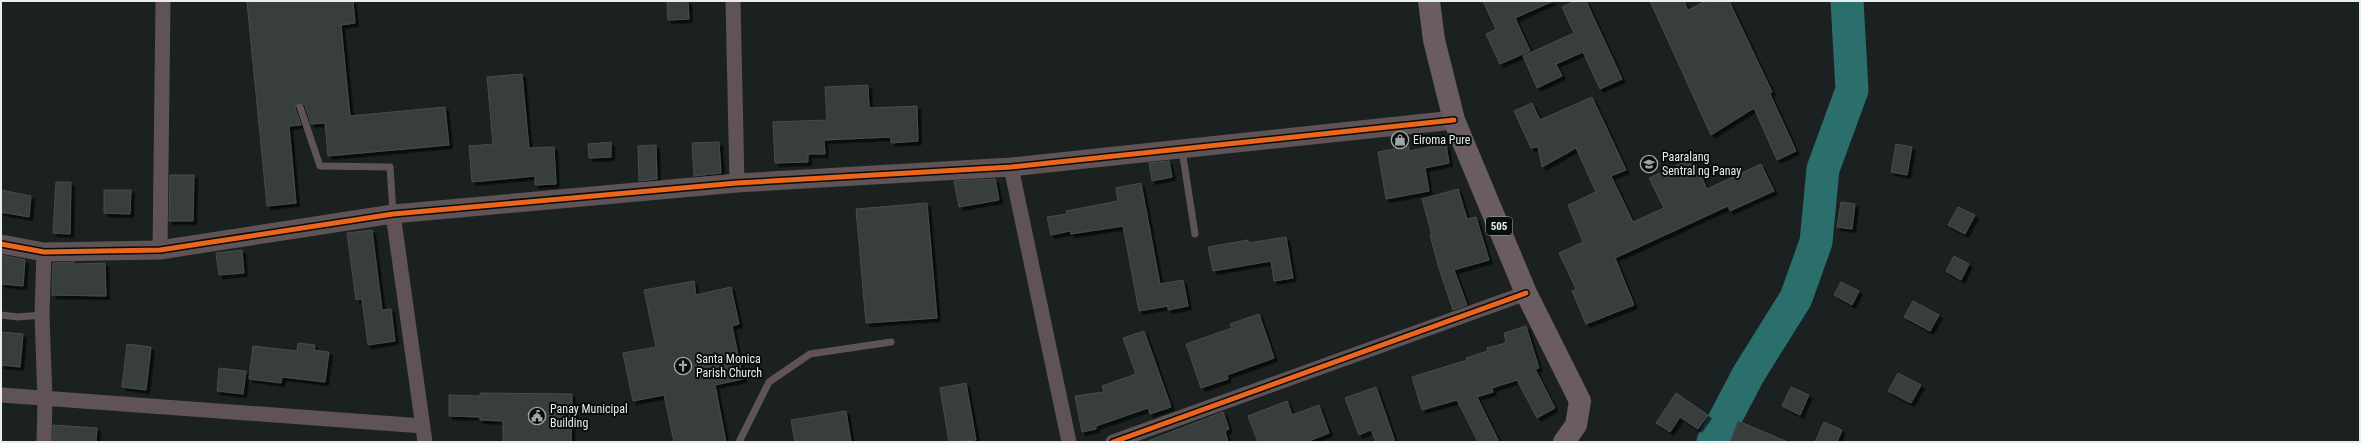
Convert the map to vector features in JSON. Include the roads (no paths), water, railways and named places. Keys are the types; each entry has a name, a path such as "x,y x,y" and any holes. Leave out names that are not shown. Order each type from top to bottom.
{"main road":[{"name":"505","path":"1429,1 1434,40 1454,120 1526,292 1580,401 1576,425 1564,442"}],"street":[{"path":"160,250 163,1"},
{"path":"733,1 737,182"},
{"path":"1,244 44,252 160,250 393,214 737,182 1011,167 1454,120"},
{"path":"1011,167 1069,442"},
{"path":"393,214 425,442"},
{"path":"44,252 42,315 45,400 44,442"},
{"path":"1113,442 1526,292"},
{"path":"1,395 45,400 422,426"}],"lane":[{"path":"300,107 320,166 390,167 393,214"},
{"path":"1181,148 1195,234"},
{"path":"1,315 18,317 42,315"},
{"path":"739,442 769,382 810,354 891,342"}],"waterway":[{"path":"1713,442 1748,375 1796,298 1816,242 1823,169 1852,90 1847,1"}],"place":[{"name":"Eiroma Pure","path":"1400,140"},
{"name":"Paaralang Sentral ng Panay","path":"1649,164"},
{"name":"Santa Monica Parish Church","path":"683,366"},
{"name":"Panay Municipal Building","path":"537,416"}]}
